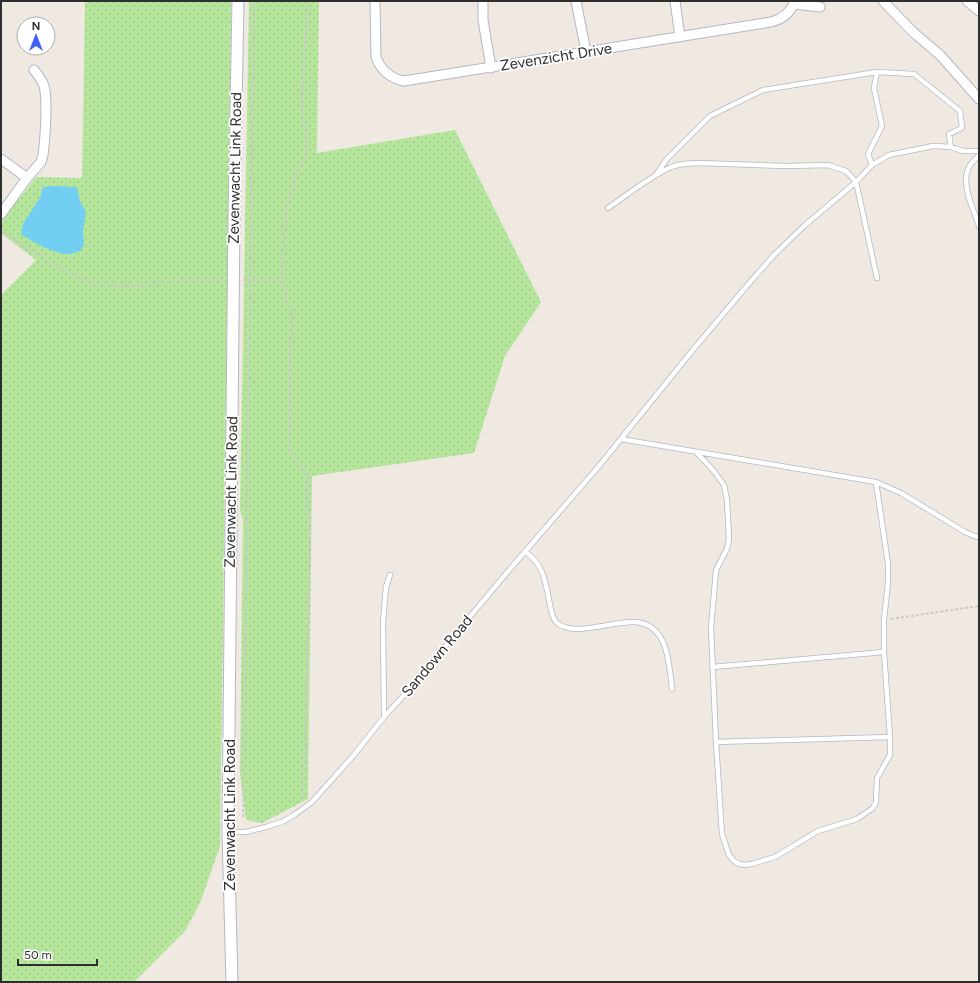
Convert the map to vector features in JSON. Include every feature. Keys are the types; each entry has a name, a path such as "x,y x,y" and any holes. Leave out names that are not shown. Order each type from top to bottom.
{"street":[{"name":"Zevenwacht Link Road","path":"232,982 228,832 233,280 238,1"},
{"name":"Zevenzicht Drive","path":"375,1 374,50 381,69 391,77 398,80 411,81 771,22 783,18 788,14 795,2 820,7"},
{"path":"483,1 483,20 491,68"},
{"path":"576,1 586,52"},
{"path":"675,1 680,37"},
{"path":"883,1 940,56 979,99"},
{"path":"967,1 979,11"},
{"path":"1,214 27,178 41,162 44,146 44,87 41,79 34,70"},
{"path":"1,159 27,178"}],"lane":[{"path":"656,175 666,160 710,116 763,90 877,72 914,74 960,111 962,128 949,134 951,147"},
{"path":"872,165 868,154 882,126 874,88 877,72"},
{"name":"Sandown Road","path":"228,832 246,832 282,822 312,802 353,756 384,717 621,439 692,351 774,255 816,215 856,182 872,165 889,155 933,146 979,151"},
{"path":"979,155 969,166 966,175 966,186 979,226"},
{"path":"608,208 656,175 672,167 699,163 786,166 828,165 846,171 856,182 876,278"},
{"path":"621,439 876,482 901,493 964,532 979,537"},
{"path":"696,452 713,470 724,485 727,500 729,539 728,549 716,570 714,585 711,628 712,667 722,834 729,854 734,861 739,864 752,864 775,857 818,831 857,819 873,808 876,802 877,778 890,755 884,652 884,620 888,582 888,564 876,482"},
{"path":"525,552 532,556 542,570 552,616 557,623 566,628 576,629 632,622 651,626 657,632 664,645 669,662 672,689"},
{"path":"384,717 383,623 386,587 390,575"},
{"path":"712,667 884,652"},
{"path":"716,742 890,737"}],"path":[{"path":"243,817 254,1"},
{"path":"304,808 303,798 310,531 307,492 308,475 290,452 292,309 287,301 282,281 285,224 288,202 292,184 306,155 307,147 302,110 308,1"},
{"path":"1,231 59,268 91,283 127,287 182,280 282,281"},
{"path":"884,620 979,606"}],"green space":[{"path":"85,1 231,1 220,846 200,903 185,931 134,982 1,982 1,295 36,260 1,233 1,222 36,177 82,178"},
{"path":"249,1 319,1 317,153 455,130 541,302 505,356 474,453 312,476 308,799 262,823 246,820 240,774 243,519 240,511"}],"water":[{"path":"44,187 77,187 80,202 86,211 83,231 84,245 80,251 68,254 56,252 37,244 21,234 23,224 41,196 41,191"}]}
